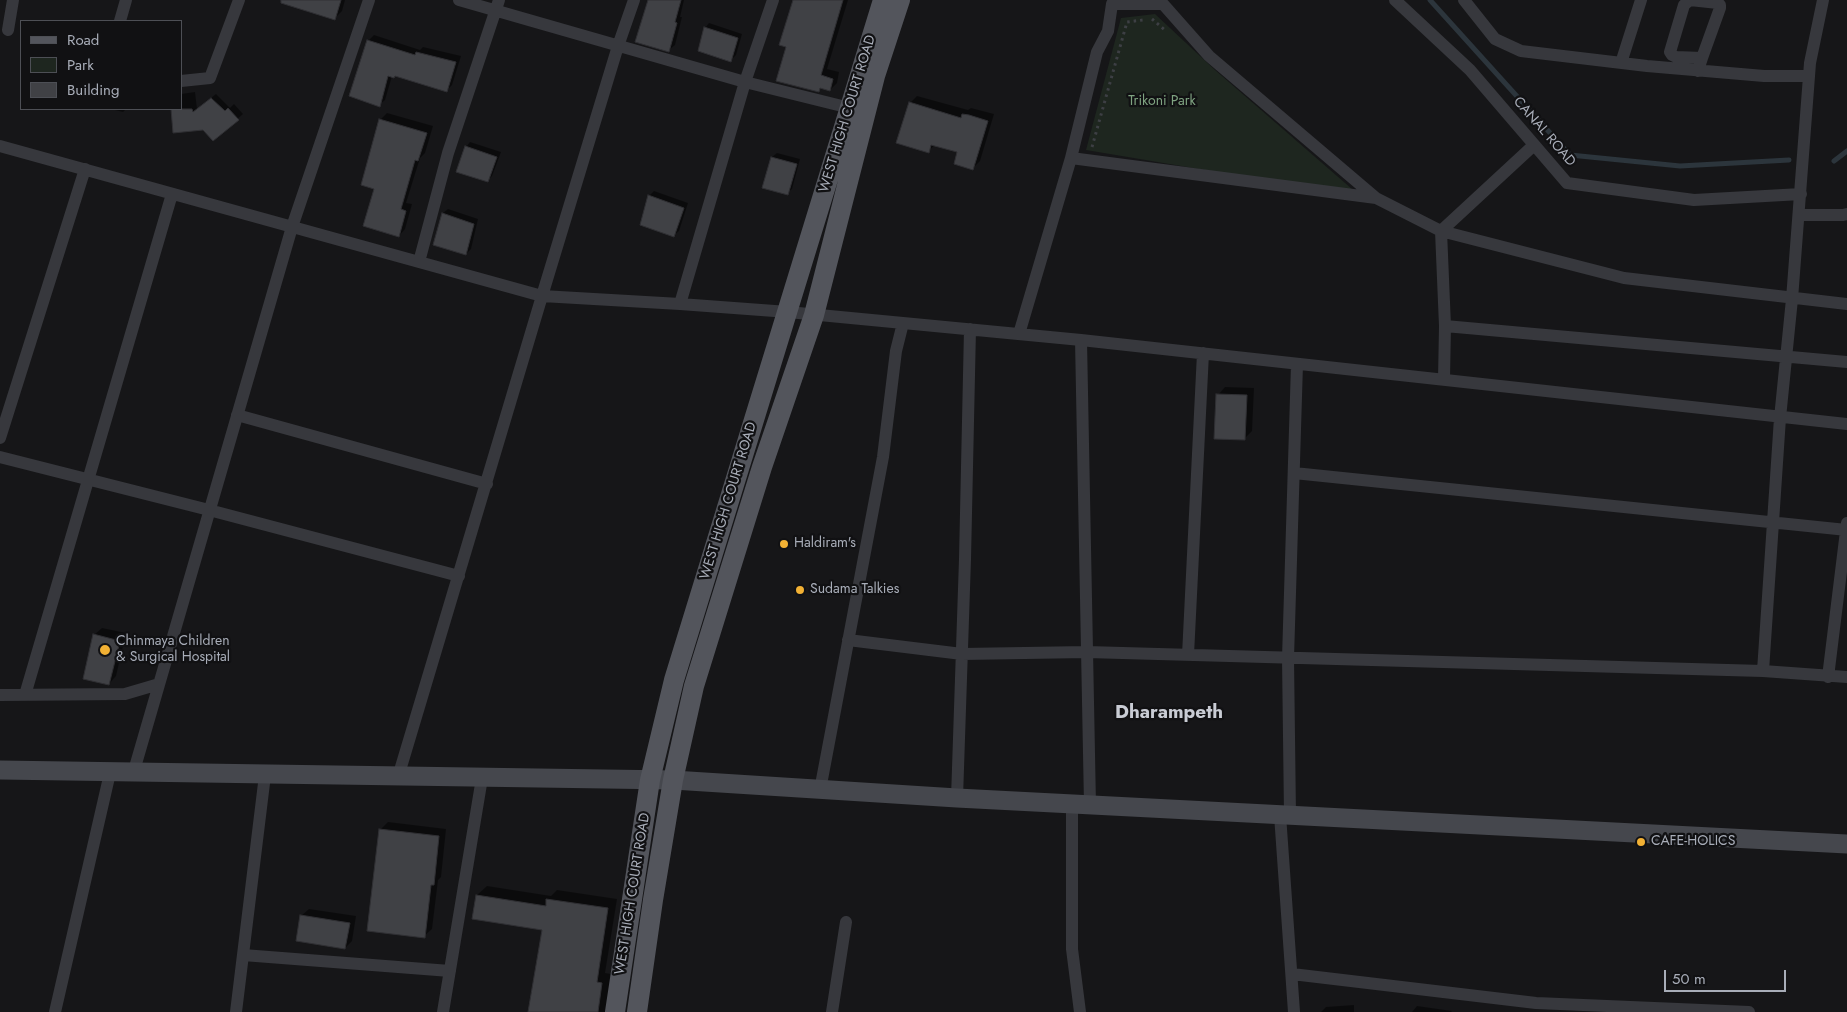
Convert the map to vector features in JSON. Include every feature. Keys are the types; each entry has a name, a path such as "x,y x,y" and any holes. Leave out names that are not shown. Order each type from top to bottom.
{"main road":[{"name":"WEST HIGH COURT ROAD","path":"614,1012 650,780 674,680 883,0"},
{"name":"WEST HIGH COURT ROAD","path":"637,1012 673,780 697,676 762,467 814,315 875,76 900,0"}],"street":[{"path":"13,0 4,29 20,34"},
{"path":"120,20 126,0"},
{"path":"182,81 210,78 239,0"},
{"path":"133,774 292,227 369,0"},
{"path":"459,0 497,6 618,46 745,82 850,108"},
{"path":"398,777 542,296 618,46 634,0"},
{"path":"680,304 745,82 773,0"},
{"name":"CANAL ROAD","path":"1395,0 1470,70 1567,183 1694,200 1801,194"},
{"path":"1464,0 1495,39 1521,51 1621,63 1764,76 1809,76"},
{"path":"1621,63 1641,0"},
{"path":"1698,70 1720,5 1718,3 1690,0 1684,5 1670,52 1676,56 1702,58"},
{"path":"1763,671 1780,418 1801,194 1809,76 1822,0"},
{"path":"1018,334 1071,158 1098,52 1108,31 1112,4 1163,4 1209,56 1376,198 1441,231 1624,278 1847,304"},
{"path":"419,262 448,153 497,6"},
{"path":"1444,379 1445,326 1441,231 1534,144"},
{"path":"0,146 542,296 788,312 970,329 1847,424"},
{"path":"1071,158 1376,198"},
{"path":"0,438 85,169"},
{"path":"25,695 172,194"},
{"path":"1799,215 1847,214"},
{"path":"820,790 883,457 896,350 904,323"},
{"path":"1445,326 1847,362"},
{"path":"957,798 970,329"},
{"path":"1080,1012 1072,948 1081,805 1087,652 1081,340"},
{"path":"1188,655 1203,353"},
{"path":"1294,1012 1285,815 1297,364"},
{"path":"237,415 487,484"},
{"path":"0,458 209,510 459,576"},
{"path":"1294,474 1847,528 1828,676"},
{"path":"848,640 962,654 1087,652 1763,671 1847,677"},
{"path":"0,695 124,694 159,684"},
{"path":"0,770 133,774 673,780 1081,805 1847,844"},
{"path":"55,1012 110,773"},
{"path":"236,1012 265,775"},
{"path":"443,1012 482,778"},
{"path":"832,1012 846,922"},
{"path":"243,955 450,971"},
{"path":"1292,974 1536,1008 1749,1012"}],"path":[{"path":"1091,151 1126,22 1151,18 1166,31"}],"green space":[{"name":"Trikoni Park","path":"1155,14 1215,70 1360,196 1086,150 1121,18"}],"building":[{"path":"281,0 341,0 335,20 281,3"},
{"path":"648,0 681,0 669,52 635,42"},
{"path":"793,0 843,0 821,75 833,79 830,91 820,88 819,92 776,81 786,47 779,45"},
{"path":"704,27 738,38 731,62 698,51"},
{"path":"367,40 415,55 416,52 456,62 447,92 395,76 394,78 388,76 380,107 349,96"},
{"path":"211,98 225,111 228,108 239,120 213,141 203,130 173,133 171,110 192,109 193,112"},
{"path":"909,102 961,118 962,114 988,121 973,170 954,164 957,152 931,145 929,153 896,143"},
{"path":"379,119 427,133 418,161 415,160 401,209 406,211 399,237 363,226 374,189 361,185"},
{"path":"465,146 497,157 488,182 456,172"},
{"path":"771,157 797,164 788,195 762,188"},
{"path":"648,195 684,208 674,237 640,225"},
{"path":"442,213 474,224 466,255 433,245"},
{"path":"1216,394 1247,395 1245,440 1214,439"},
{"path":"93,634 120,641 109,685 83,679"},
{"path":"379,829 439,836 434,885 431,885 425,938 367,931"},
{"path":"476,895 546,906 546,899 608,908 597,982 602,983 598,1012 528,1012 542,930 472,919"},
{"path":"300,915 350,923 345,949 296,941"}],"waterway":[{"path":"1430,0 1570,155 1680,166 1789,160"},
{"path":"1834,161 1847,151"}],"place":[{"name":"Haldiram's","path":"784,544"},
{"name":"Sudama Talkies","path":"800,590"},
{"name":"Chinmaya Children & Surgical Hospital","path":"105,650"},
{"name":"CAFE-HOLICS","path":"1641,842"}],"district":[{"name":"Dharampeth","path":"1169,713"}]}
